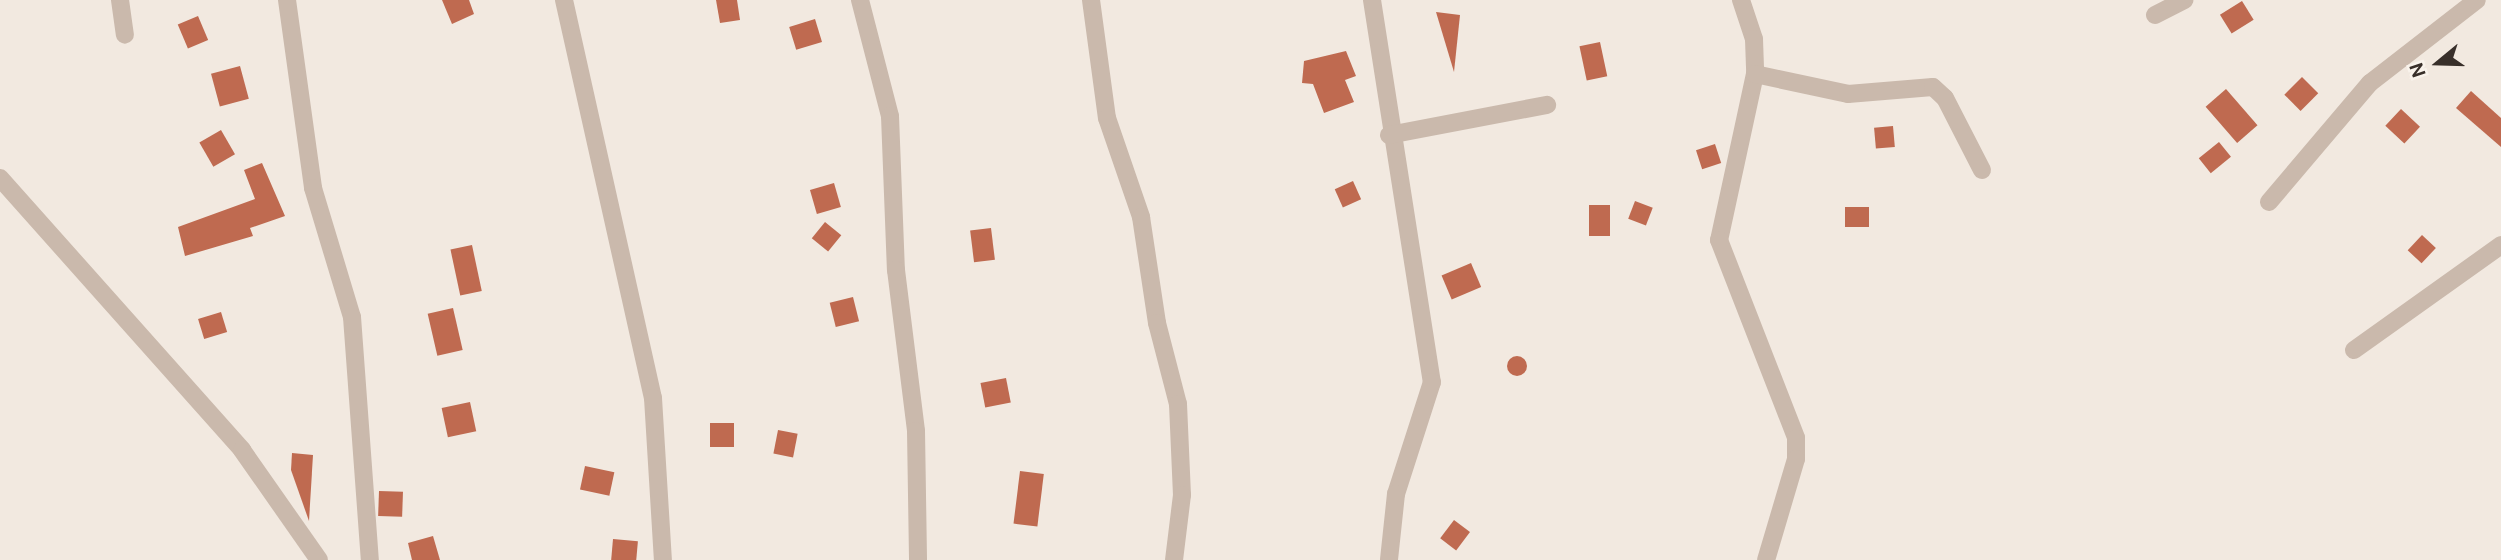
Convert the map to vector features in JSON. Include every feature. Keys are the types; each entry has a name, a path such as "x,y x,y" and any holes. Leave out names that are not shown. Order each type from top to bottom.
{"street":[{"path":"120,0 125,34"},
{"path":"288,0 313,188 352,317 370,560"},
{"path":"564,0 653,398 663,560"},
{"path":"860,0 890,116 896,271 916,431 918,560"},
{"path":"1091,0 1107,118 1141,217 1160,343 1178,404 1182,495 1174,560"},
{"path":"1372,0 1389,135 1432,382 1396,494 1389,560"},
{"path":"1741,0 1754,38 1755,74 1719,240 1796,438 1796,459 1766,560"},
{"path":"2155,15 2184,0"},
{"path":"2269,202 2370,83 2477,0"},
{"path":"1755,74 1848,94 1933,88 1945,97 1983,170"},
{"path":"1389,135 1547,105"},
{"path":"0,178 242,450 319,560"},
{"path":"2354,350 2501,245"}],"building":[{"path":"442,0 469,0 474,14 452,24"},
{"path":"716,0 737,0 740,20 720,23"},
{"path":"2242,1 2254,20 2232,33 2220,15"},
{"path":"1436,12 1460,15 1454,72"},
{"path":"198,16 208,40 188,49 178,25"},
{"path":"815,19 822,42 796,50 789,27"},
{"path":"1600,42 1607,76 1587,81 1579,46"},
{"path":"1346,51 1356,76 1345,80 1354,102 1324,113 1313,84 1302,83 1304,61"},
{"path":"240,66 249,99 220,107 211,74"},
{"path":"2302,77 2318,93 2301,111 2284,95"},
{"path":"2226,89 2257,125 2237,143 2206,107"},
{"path":"2471,91 2501,118 2501,147 2456,108"},
{"path":"2401,109 2420,127 2404,144 2385,126"},
{"path":"1893,126 1895,147 1876,149 1874,128"},
{"path":"221,130 235,154 213,167 199,142"},
{"path":"2219,142 2231,157 2211,173 2199,158"},
{"path":"1715,144 1721,163 1702,169 1696,150"},
{"path":"262,163 285,216 250,228 253,236 185,256 178,227 255,199 244,170"},
{"path":"1353,181 1361,199 1343,207 1335,189"},
{"path":"834,183 841,207 817,214 810,190"},
{"path":"1635,201 1653,208 1646,226 1628,219"},
{"path":"1589,205 1610,205 1610,236 1589,236"},
{"path":"1845,207 1869,207 1869,227 1845,227"},
{"path":"825,222 841,235 828,252 812,238"},
{"path":"991,228 995,260 974,262 970,231"},
{"path":"2422,235 2436,248 2422,263 2408,250"},
{"path":"472,245 482,291 460,296 450,250"},
{"path":"1471,263 1481,287 1452,299 1442,276"},
{"path":"853,297 859,321 836,327 830,303"},
{"path":"453,308 463,350 437,356 428,314"},
{"path":"221,312 227,332 204,339 198,319"},
{"path":"1517,356 1524,359 1527,366 1524,373 1517,376 1510,373 1507,366 1510,359"},
{"path":"1006,378 1011,403 985,408 980,383"},
{"path":"470,402 476,431 448,437 442,408"},
{"path":"710,423 734,423 734,447 710,447"},
{"path":"778,430 798,434 793,457 773,454"},
{"path":"292,453 313,455 309,521 291,470"},
{"path":"585,466 614,472 609,496 580,489"},
{"path":"1020,471 1044,474 1037,527 1014,524"},
{"path":"379,491 403,492 402,517 378,516"},
{"path":"1454,520 1470,532 1456,550 1440,538"},
{"path":"433,536 440,560 412,560 408,543"},
{"path":"613,539 638,541 636,560 611,560"}]}
